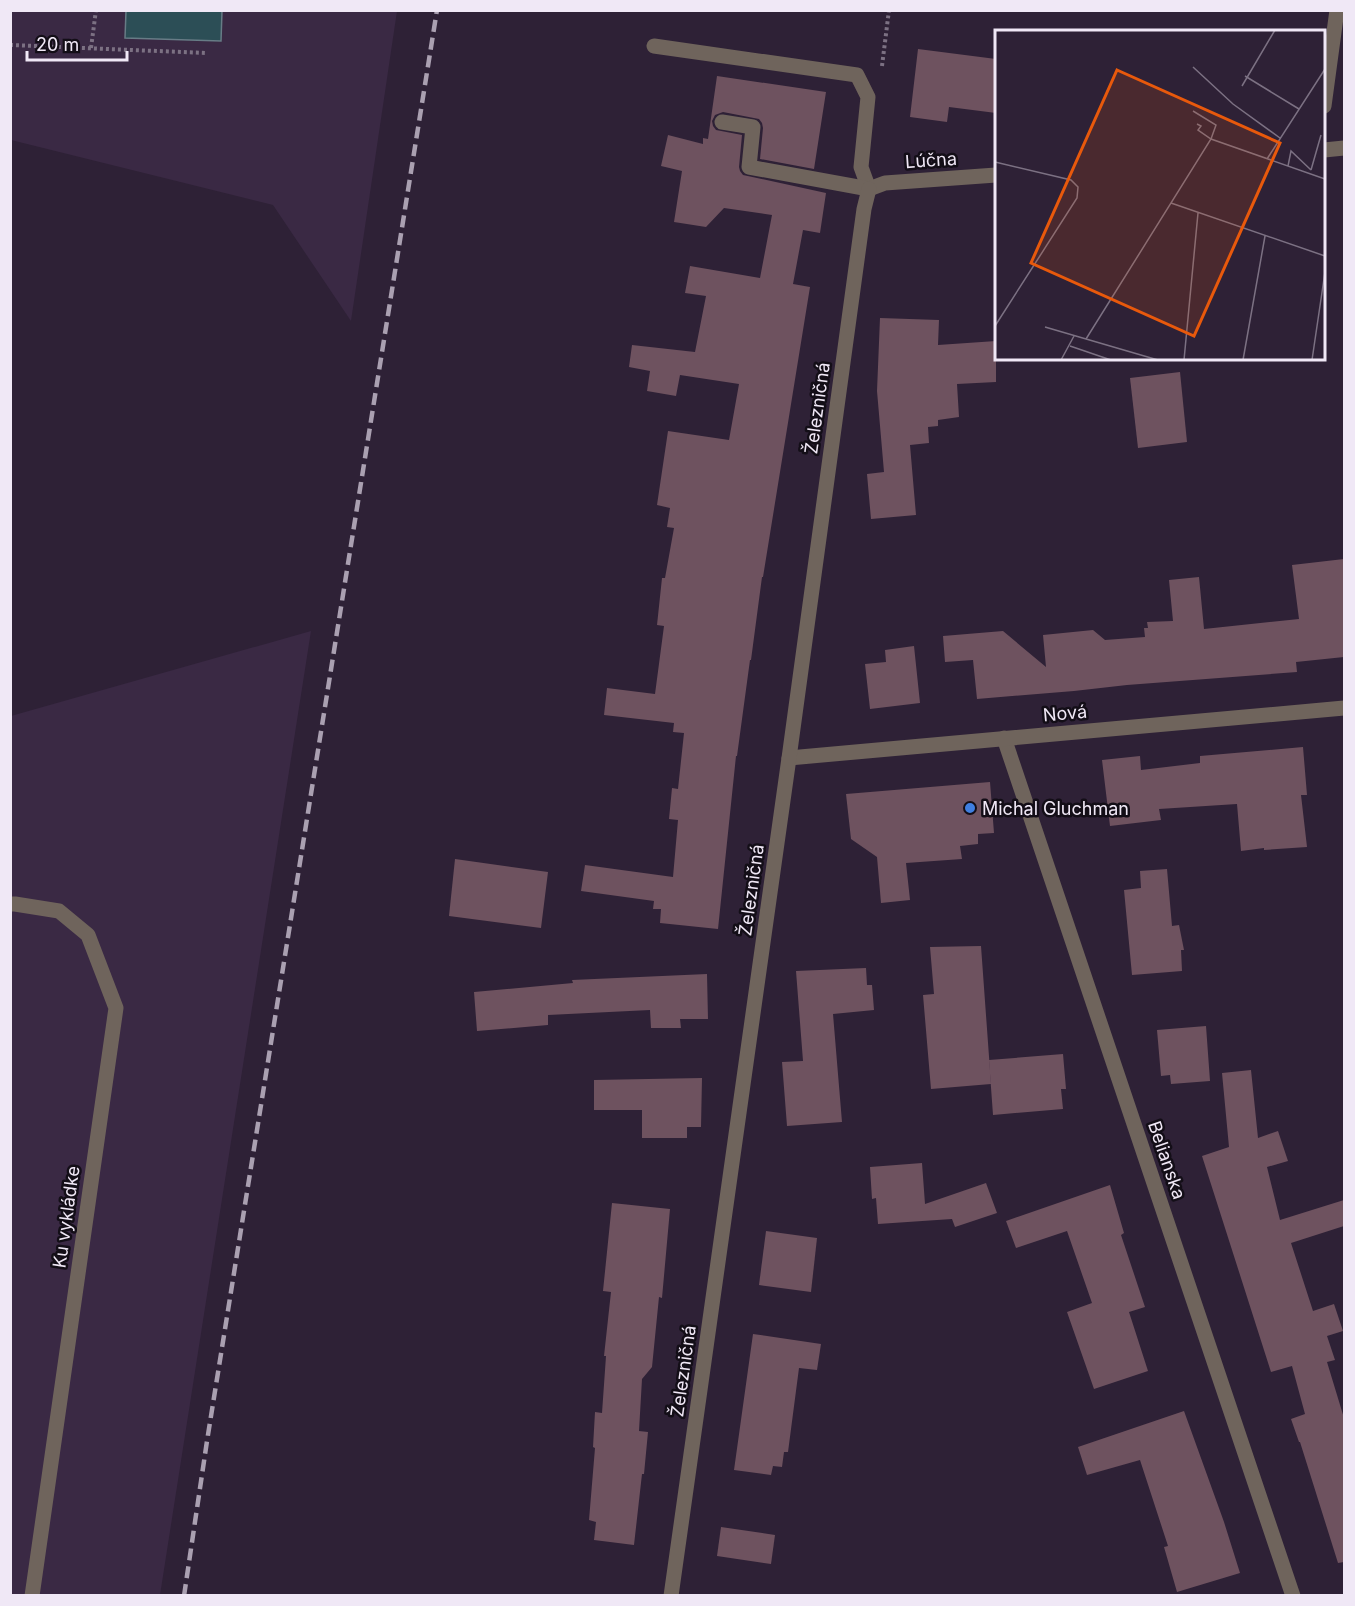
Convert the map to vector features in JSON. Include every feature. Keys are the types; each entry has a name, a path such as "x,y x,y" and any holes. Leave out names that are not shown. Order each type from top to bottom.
{"street":[{"path":"1325,91 1337,10"},
{"path":"654,46 858,75 868,97 861,167 869,189"},
{"path":"722,122 753,127 749,167 869,189"},
{"path":"1325,150 1344,148"},
{"name":"Lúčna","path":"869,189 885,183 995,175"},
{"name":"Železničná","path":"671,1596 864,209 869,189"},
{"name":"Nová","path":"789,758 1344,708"},
{"name":"Belianska","path":"1004,738 1293,1596"},
{"name":"Ku vykládke","path":"10,904 59,911 88,935 116,1008 32,1596"}],"path":[{"path":"91,48 96,10"},
{"path":"868,97 879,90 889,10"},
{"path":"10,45 206,52"}],"shaded area":[{"path":"11,11 397,11 351,321 273,205 11,140"},
{"path":"126,11 222,11 221,41 125,38"},
{"path":"311,631 160,1595 11,1596 11,716"}],"building":[{"path":"918,49 995,59 995,113 949,107 947,122 910,117"},
{"path":"717,76 826,92 814,169 760,159 763,128 759,119 723,112 715,115 712,121 716,130 742,135 739,167 743,175 826,193 820,233 803,230 793,284 810,287 762,577 736,756 718,929 660,923 661,909 653,909 654,901 581,891 585,865 673,877 678,820 669,819 672,788 678,789 684,733 673,732 674,723 604,715 607,688 655,694 664,626 657,625 662,578 665,578 674,528 667,527 670,508 657,505 668,431 729,440 739,384 680,375 676,396 647,391 650,371 629,367 632,345 695,352 706,296 685,293 690,266 760,278 772,215 724,208 706,227 674,222 682,171 661,166 668,135 703,144 703,138 708,139"},
{"path":"880,318 939,320 938,345 995,341 996,382 957,384 959,417 938,420 938,426 928,427 929,443 910,445 916,515 871,519 867,474 884,472 877,391"},
{"path":"1180,372 1187,442 1138,448 1130,378"},
{"path":"1344,559 1344,657 1296,662 1297,672 977,699 973,660 945,662 943,636 1003,631 1046,667 1043,635 1093,630 1105,640 1145,637 1144,628 1148,628 1147,622 1173,621 1169,580 1199,577 1204,629 1299,619 1292,565"},
{"path":"914,646 920,703 870,709 865,664 886,662 885,650"},
{"path":"1303,747 1307,795 1301,795 1307,847 1241,851 1237,804 1159,809 1161,820 1110,826 1102,760 1140,756 1141,770 1200,763 1200,756"},
{"path":"990,782 994,833 978,834 978,844 960,846 962,859 906,863 910,900 881,903 877,857 851,839 846,794"},
{"path":"455,859 548,872 541,928 449,916"},
{"path":"1167,869 1172,926 1179,925 1184,950 1181,950 1182,971 1132,975 1124,890 1141,888 1140,871"},
{"path":"981,946 991,1084 931,1089 923,995 934,994 930,947"},
{"path":"866,968 867,985 872,985 874,1010 833,1014 842,1122 787,1126 782,1062 803,1061 796,971"},
{"path":"707,974 708,1019 680,1019 681,1028 651,1028 650,1010 548,1015 548,1025 477,1031 474,992 573,983 572,980"},
{"path":"1206,1026 1210,1081 1171,1084 1170,1075 1161,1076 1157,1030"},
{"path":"1063,1054 1066,1089 1061,1089 1063,1109 993,1115 989,1060"},
{"path":"1251,1070 1258,1138 1278,1131 1288,1161 1267,1167 1280,1220 1344,1200 1344,1226 1291,1243 1313,1311 1334,1304 1343,1331 1327,1336 1335,1360 1327,1362 1344,1418 1344,1562 1338,1563 1291,1419 1305,1414 1292,1366 1271,1372 1202,1156 1229,1147 1222,1073"},
{"path":"702,1078 701,1127 687,1127 687,1138 642,1138 642,1110 594,1110 594,1080"},
{"path":"922,1163 925,1204 986,1183 997,1213 955,1227 952,1219 878,1224 876,1198 872,1199 870,1167"},
{"path":"1110,1185 1124,1233 1121,1235 1145,1307 1129,1312 1148,1371 1094,1389 1067,1312 1092,1303 1067,1231 1016,1248 1006,1221"},
{"path":"612,1203 670,1209 662,1298 659,1297 652,1367 642,1379 639,1431 648,1432 634,1545 594,1540 596,1522 589,1520 595,1448 593,1447 595,1412 602,1413 606,1356 604,1356 611,1292 603,1291"},
{"path":"766,1231 817,1238 811,1292 759,1285"},
{"path":"753,1334 821,1344 817,1370 799,1368 788,1452 784,1452 782,1467 773,1466 771,1475 734,1470"},
{"path":"1184,1411 1240,1573 1177,1592 1164,1547 1168,1546 1140,1460 1087,1475 1078,1447"},
{"path":"721,1527 775,1535 771,1564 717,1556"}],"railway":[{"path":"184,1596 437,10"}],"place":[{"name":"Michal Gluchman","path":"970,808"}]}
